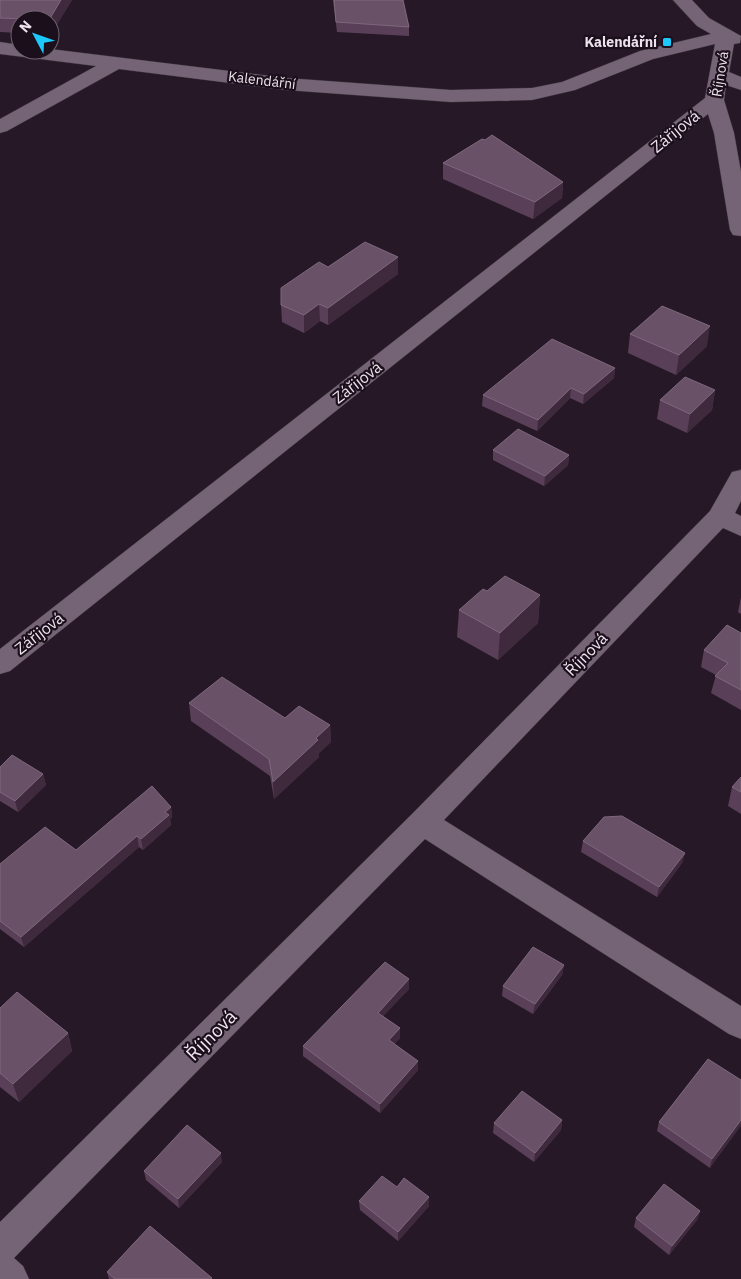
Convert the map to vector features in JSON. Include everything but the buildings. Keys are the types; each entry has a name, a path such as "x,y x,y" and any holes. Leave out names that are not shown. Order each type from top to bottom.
{"street":[{"path":"682,0 703,22 734,39"},
{"name":"Kalendářní","path":"0,48 286,84 451,96 532,94 568,86 646,55 734,39"},
{"name":"Říjnová","path":"734,39 718,75 714,100 724,132 741,230"},
{"path":"0,127 117,62"},
{"path":"718,75 741,84"},
{"name":"Zářijová","path":"0,664 714,100"},
{"name":"Říjnová","path":"0,1247 423,822 730,521 741,478"},
{"path":"423,822 741,1024"},
{"path":"0,1270 10,1279"}],"place":[{"name":"Kalendářní","path":"667,42"}]}
